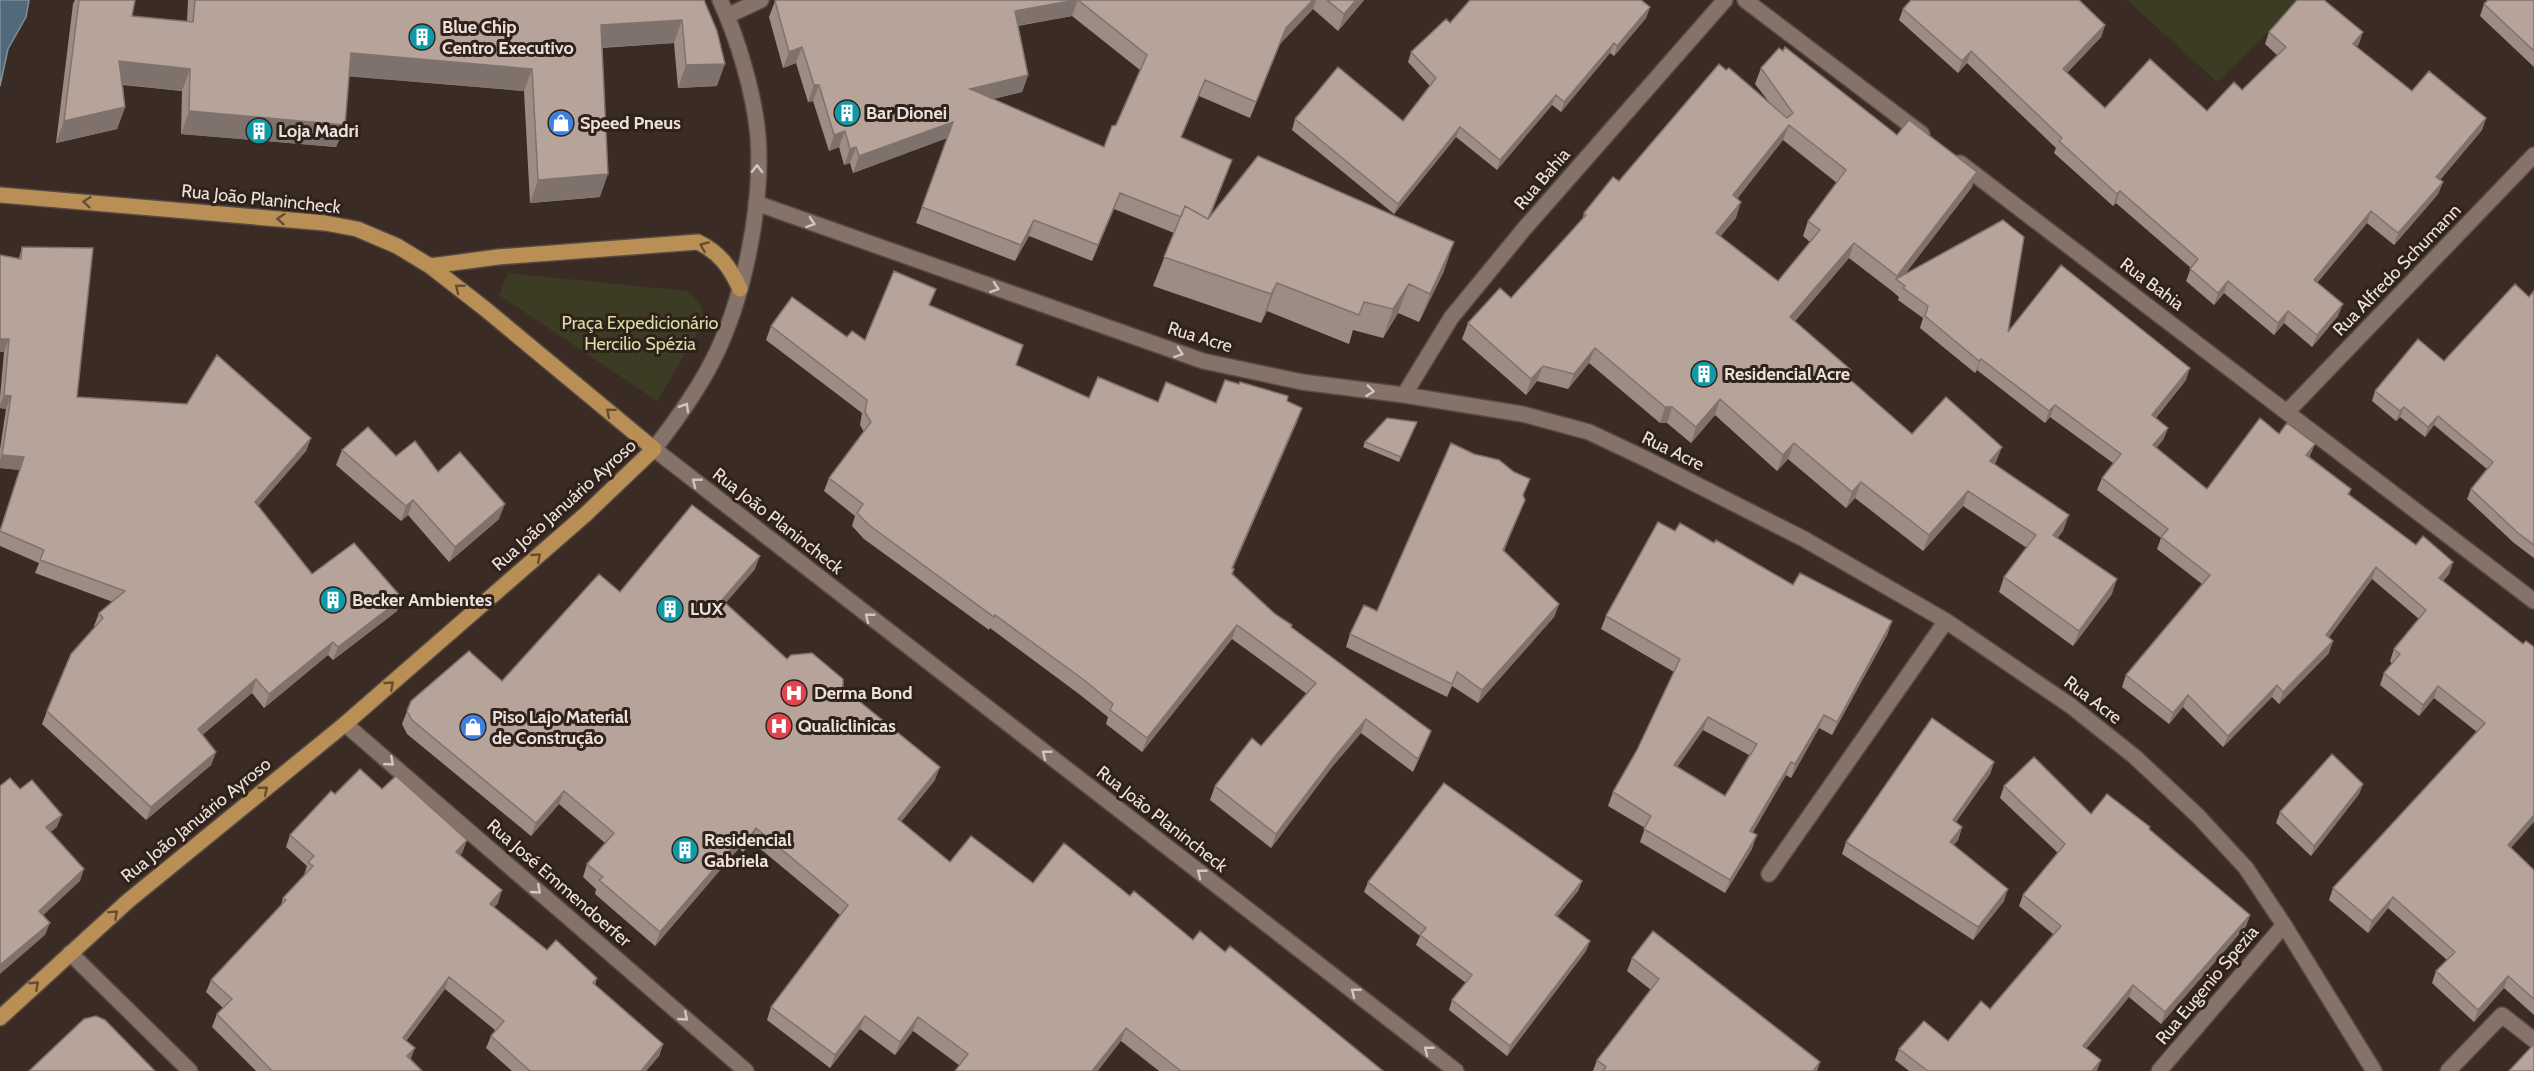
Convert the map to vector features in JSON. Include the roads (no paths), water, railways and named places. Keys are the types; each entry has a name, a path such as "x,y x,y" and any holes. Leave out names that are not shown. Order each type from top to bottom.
{"main road":[{"name":"Rua João Planincheck","path":"0,195 325,224 357,229 397,246 430,266 484,308 654,450"},
{"path":"430,266 498,257 698,242 712,249 723,259 731,269 740,289"},
{"name":"Rua João Januário Ayroso","path":"0,1018 128,901 345,724 586,514 654,450"}],"street":[{"name":"Rua João Januário Ayroso","path":"654,450 678,418 712,362 729,323 740,289 752,236 756,203 758,136 746,76 720,0"},
{"path":"727,16 761,0"},
{"name":"Rua Bahia","path":"1404,395 1451,318 1524,230 1725,0"},
{"name":"Rua Bahia","path":"1745,0 2288,411 2534,601"},
{"name":"Rua Alfredo Schumann","path":"2288,411 2534,155"},
{"name":"Rua Acre","path":"756,203 1203,361 1302,382 1404,395 1522,414 1588,432 1804,539 1946,621 2071,706 2135,758 2199,816 2246,868 2284,924 2374,1071"},
{"name":"Rua João Planincheck","path":"654,450 1456,1071"},
{"path":"1769,874 1946,621"},
{"name":"Rua José Emmendoerfer","path":"345,724 746,1071"},
{"name":"Rua Eugenio Spezia","path":"2159,1071 2284,924"},
{"path":"70,952 190,1071"},
{"path":"2448,1071 2502,1015 2534,1040"}],"water":[{"path":"0,0 29,0 26,17 8,49 0,86"}],"place":[{"name":"Blue Chip Centro Executivo","path":"422,37"},
{"name":"Bar Dionei","path":"847,113"},
{"name":"Speed Pneus","path":"561,123"},
{"name":"Loja Madri","path":"259,131"},
{"name":"Residencial Acre","path":"1704,374"},
{"name":"Becker Ambientes","path":"333,600"},
{"name":"LUX","path":"670,609"},
{"name":"Derma Bond","path":"794,693"},
{"name":"Qualiclinicas","path":"779,726"},
{"name":"Piso Lajo Material de Construção","path":"473,727"},
{"name":"Residencial Gabriela","path":"685,850"}],"park label":[{"name":"Praça Expedicionário Hercilio Spézia","path":"640,333"}]}
